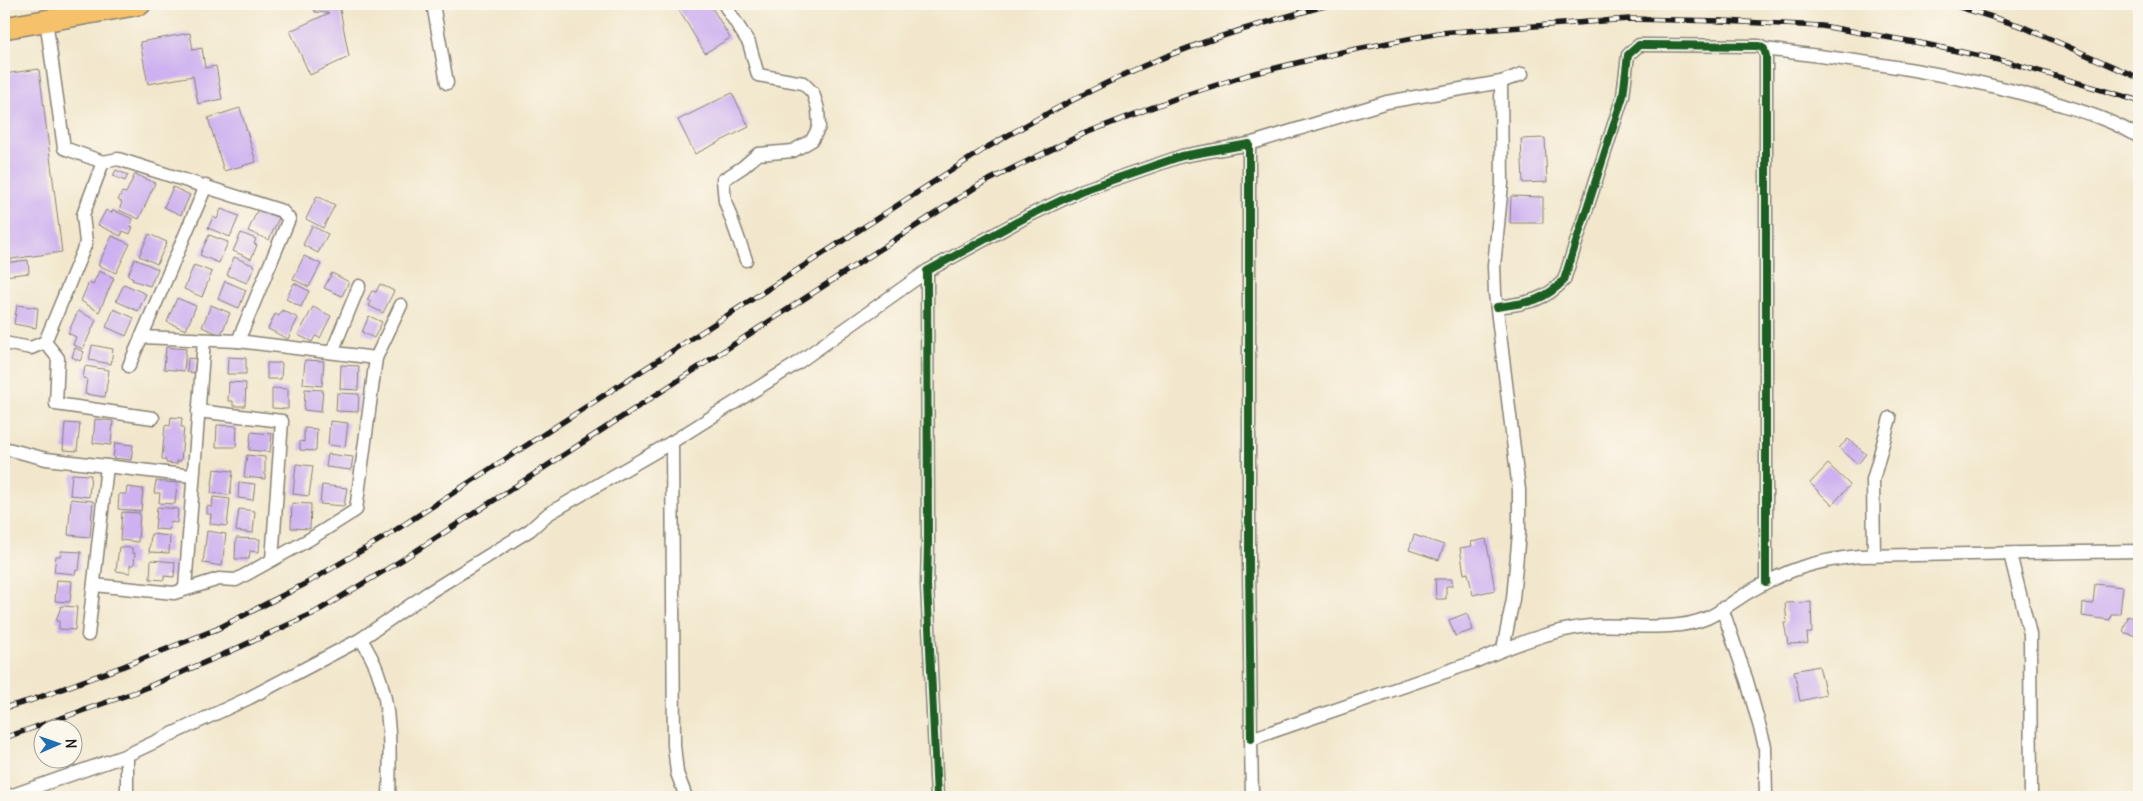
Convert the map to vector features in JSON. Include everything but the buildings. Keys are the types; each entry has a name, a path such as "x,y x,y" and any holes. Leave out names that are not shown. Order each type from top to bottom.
{"highway":[{"path":"4,28 140,4"}],"street":[{"path":"433,4 447,83"},
{"path":"724,4 749,43 758,75 804,83 812,93 818,109 819,127 812,140 793,151 758,154 743,168 723,180 725,200 746,260"},
{"path":"46,20 64,148 103,162 118,159 206,186 282,210 289,219 238,342"},
{"path":"1497,307 1540,300 1564,280 1623,96 1628,55 1639,46 1759,46 1764,49 1940,74 2012,90 2118,123 2139,136"},
{"path":"1764,49 1766,56 1766,582"},
{"path":"7,797 127,755 249,698 361,639 428,593 530,530 548,514 672,442 796,364 926,271 1028,216 1083,190 1182,156 1249,144 1387,102 1502,82 1522,74"},
{"path":"1502,82 1502,184 1494,266 1497,307 1520,499 1512,598 1503,649"},
{"path":"1249,144 1249,564 1252,797"},
{"path":"4,343 31,348 44,342 86,243 84,215 103,162"},
{"path":"129,366 206,186"},
{"path":"926,271 927,585 937,797"},
{"path":"332,352 359,286"},
{"path":"94,585 174,592 219,579 236,580 310,539 356,510 376,358 401,305"},
{"path":"141,337 238,342 376,358"},
{"path":"185,588 192,476 204,340"},
{"path":"44,342 58,358 56,404 153,418"},
{"path":"198,411 282,421 272,560"},
{"path":"1874,556 1873,480 1890,418"},
{"path":"672,442 674,745 677,773 686,797"},
{"path":"4,448 46,459 192,476"},
{"path":"88,635 107,466"},
{"path":"1251,738 1474,662 1503,649 1580,627 1678,625 1707,618 1766,582 1798,567 1830,559 1874,556 2139,552"},
{"path":"2010,554 2030,634 2031,797"},
{"path":"1722,608 1747,681 1765,746 1766,797"},
{"path":"361,639 377,671 386,707 389,739 389,797"},
{"path":"127,755 127,797"}],"railway":[{"path":"4,708 32,700 124,666 217,629 305,584 388,535 986,148 1027,124 1111,81 1177,52 1287,16 1332,4"},
{"path":"1950,4 2021,26 2139,78"},
{"path":"4,738 136,692 314,613 402,560 979,185 1083,134 1182,96 1251,74 1342,52 1439,33 1629,19 1723,21 1822,26 1920,43 2008,62 2139,101"}],"cycle path":[{"path":"1497,307 1534,300 1549,293 1564,280 1623,96 1628,55 1639,45 1759,46 1764,49 1766,56 1766,582"},
{"path":"937,797 927,585 927,271 1028,216 1083,190 1182,156 1249,144 1251,739"}]}
